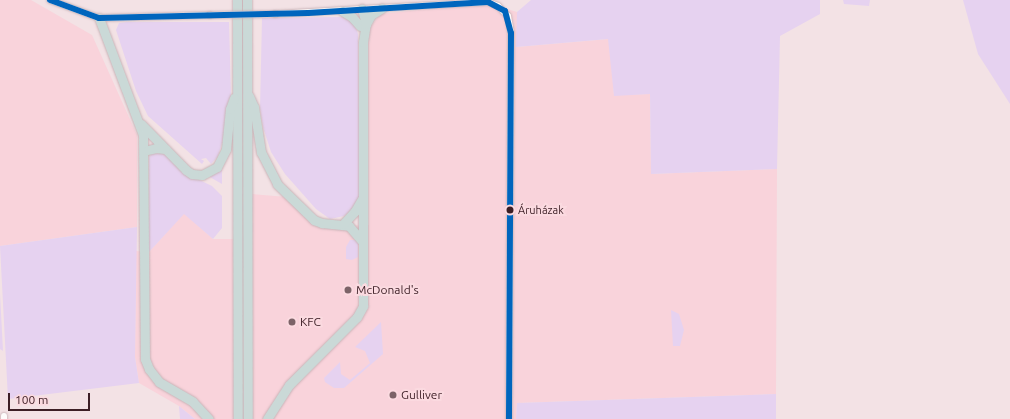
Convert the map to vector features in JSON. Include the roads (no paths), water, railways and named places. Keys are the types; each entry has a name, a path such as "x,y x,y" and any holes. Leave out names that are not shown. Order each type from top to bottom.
{"highway":[{"path":"237,0 236,91 238,419"},
{"path":"247,0 248,419"},
{"path":"363,25 371,15 382,8"},
{"path":"267,419 279,398 362,309 362,10"},
{"path":"342,11 363,25"},
{"path":"99,18 138,120 143,135 146,153 145,359 154,376 193,402 209,419"},
{"path":"247,90 254,108 261,152 272,176 294,202 314,220 328,224 363,222"},
{"path":"138,120 165,149 192,174 207,174 220,162 226,150 230,109 236,91"},
{"path":"146,153 150,133"},
{"path":"146,153 156,148 165,149"},
{"path":"346,224 363,197"},
{"path":"346,224 363,242"}],"street":[{"path":"50,0 99,18 275,14 488,2 505,11 511,33 509,419"}],"place":[{"name":"Áruházak","path":"510,210"},
{"name":"McDonald's","path":"348,290"},
{"name":"KFC","path":"292,322"},
{"name":"Gulliver","path":"393,395"}]}
